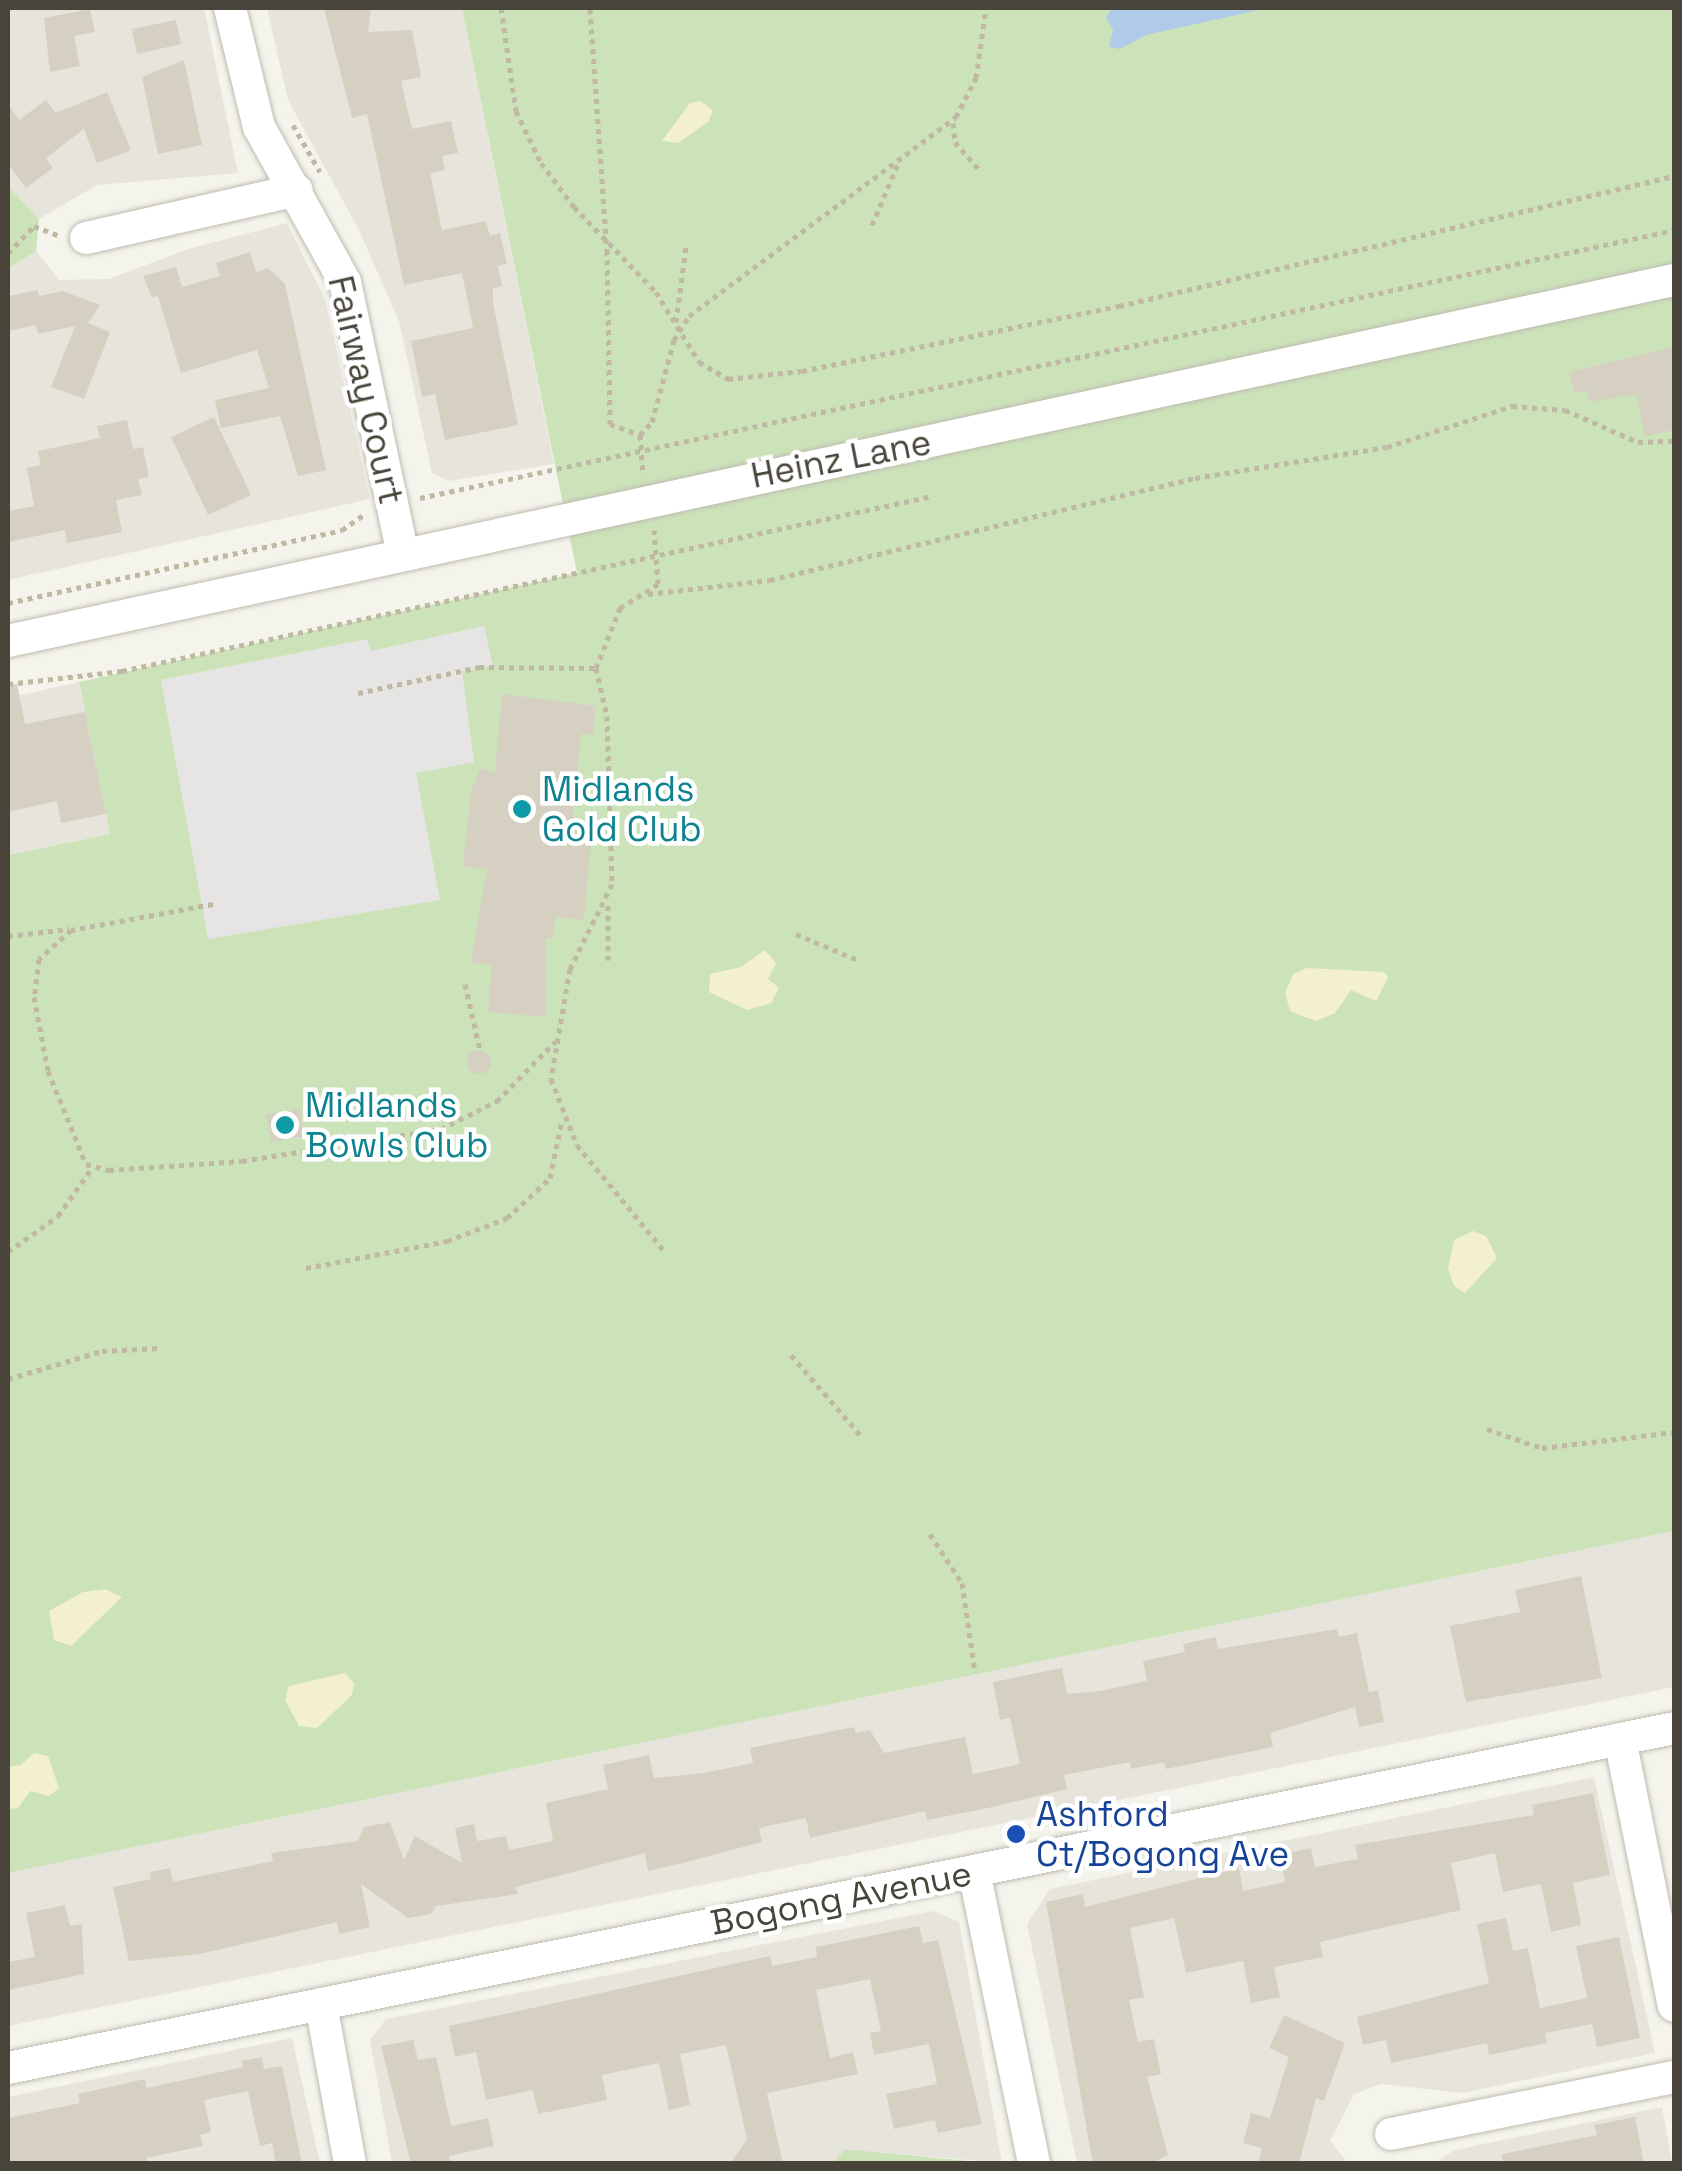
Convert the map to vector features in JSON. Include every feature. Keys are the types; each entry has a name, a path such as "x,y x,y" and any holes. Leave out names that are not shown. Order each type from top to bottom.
{"street":[{"name":"Fairway Court","path":"230,8 254,114 310,184 345,282 404,555"},
{"path":"86,238 310,184"},
{"name":"Heinz Lane","path":"8,641 647,499 1674,280"},
{"name":"Bogong Avenue","path":"8,2068 1674,1728"},
{"path":"1620,1739 1674,2006"},
{"path":"974,1871 1034,2164"},
{"path":"321,2004 350,2164"},
{"path":"1391,2134 1674,2077"}],"path":[{"path":"501,8 522,128 574,207 649,283 677,328 712,372 741,380 1132,303 1674,176"},
{"path":"677,328 726,286 953,120 976,78 986,8"},
{"path":"590,9 605,236 610,424 640,436"},
{"path":"286,112 310,184"},
{"path":"953,120 955,142 979,170"},
{"path":"872,225 901,158"},
{"path":"8,253 34,226 86,238"},
{"path":"8,603 342,530 370,510 393,504 1674,230"},
{"path":"648,594 659,579 659,554 647,499 640,436 658,405 677,328 686,246"},
{"path":"608,960 608,899 615,837 604,780 606,716 596,668 619,610 648,594 770,580 1195,478 1387,447 1512,406 1565,410 1638,442 1674,441"},
{"path":"8,684 122,671 932,496"},
{"path":"358,693 479,667 596,668"},
{"path":"608,899 573,960 551,1079 562,1117 605,1186 665,1252"},
{"path":"8,936 75,929 213,904"},
{"path":"75,929 41,954 34,998 62,1119 78,1156 92,1166 288,1156 440,1129 497,1101 555,1042"},
{"path":"796,934 824,941 858,960"},
{"path":"464,984 480,1050"},
{"path":"306,1268 446,1240 526,1207 550,1178 562,1117"},
{"path":"8,1252 58,1216 92,1166"},
{"path":"8,1379 102,1352 160,1348"},
{"path":"790,1355 862,1438"},
{"path":"1487,1429 1542,1448 1674,1432"},
{"path":"930,1534 962,1583 976,1672"}],"shaded area":[{"path":"8,8 204,8 238,173 97,185 39,219 8,186"},
{"path":"267,8 462,8 554,464 449,481 432,473 399,321 359,230 288,100"},
{"path":"287,223 325,299 370,499 8,580 8,269 36,251 59,280 109,279 188,249"},
{"path":"484,626 493,666 462,671 474,762 416,773 440,900 208,939 161,680 367,639 371,651"},
{"path":"79,682 110,834 8,855 8,698"},
{"path":"1674,1531 1674,1687 8,2026 8,1873"},
{"path":"1594,1777 1655,2053 1462,2093 1381,2084 1354,2094 1330,2141 1348,2163 1077,2163 1027,1924 1050,1889"},
{"path":"933,1911 959,1922 1002,2163 845,2149 833,2164 392,2163 370,2040 386,2019"},
{"path":"292,2038 320,2163 8,2164 8,2097"},
{"path":"1662,2107 1672,2163 1432,2164 1455,2150"}],"green space":[{"path":"462,8 1674,8 1674,1531 8,1873 8,855 110,834 79,682 577,573"},
{"path":"8,186 39,219 36,251 8,269"},
{"path":"845,2149 990,2163 833,2163"}],"sand":[{"path":"701,101 713,111 708,122 678,143 662,141 690,103"},
{"path":"765,950 776,963 768,979 779,988 771,1003 747,1010 709,992 710,974 741,967"},
{"path":"1307,968 1384,972 1388,977 1376,1001 1351,990 1335,1013 1316,1021 1290,1011 1285,993 1293,974"},
{"path":"1473,1231 1486,1236 1497,1258 1465,1293 1454,1286 1448,1269 1454,1240"},
{"path":"105,1589 122,1597 71,1646 54,1640 49,1611 83,1592"},
{"path":"345,1673 354,1683 352,1695 317,1728 299,1726 285,1700 289,1686"},
{"path":"34,1753 48,1756 59,1788 49,1796 30,1791 18,1808 9,1809 8,1767 21,1765"}],"water":[{"path":"1112,8 1268,8 1146,35 1120,49 1109,47 1113,30 1106,18"}],"building":[{"path":"324,8 371,8 368,32 412,30 421,77 401,81 412,129 451,121 458,153 442,156 445,170 430,173 442,230 486,221 490,236 500,233 507,264 498,266 502,286 493,288 493,303 518,425 445,440 435,394 422,397 411,341 473,328 462,273 404,285 367,114 352,118"},
{"path":"90,9 95,32 74,36 80,66 50,72 44,18"},
{"path":"176,20 181,44 137,54 132,29"},
{"path":"184,60 202,145 158,154 142,77"},
{"path":"107,92 131,150 97,163 84,129 46,158 53,168 26,188 8,164 8,104 19,120 46,100 56,113"},
{"path":"250,252 256,272 268,268 285,284 326,470 298,476 280,416 221,428 215,400 269,388 257,350 181,373 158,296 152,297 143,276 176,267 182,287 220,276 216,263"},
{"path":"38,290 39,296 63,291 100,305 88,323 110,332 84,399 51,387 75,326 38,334 36,325 8,331 8,296"},
{"path":"1674,347 1674,430 1645,436 1636,394 1590,402 1587,391 1574,393 1569,372"},
{"path":"214,417 251,495 208,515 171,437"},
{"path":"127,420 133,449 143,447 149,477 138,479 142,495 116,500 122,532 67,543 65,530 8,542 8,511 34,506 27,468 41,465 38,451 100,438 97,426"},
{"path":"17,684 25,724 85,712 106,814 61,823 57,801 8,812 8,685"},
{"name":"Midlands Gold Club","path":"502,694 596,706 593,734 581,734 572,828 592,829 584,920 555,917 553,938 546,938 546,1017 488,1012 492,964 471,963 487,869 463,866 471,791 481,768 495,773"},
{"path":"479,1050 491,1062 479,1074 467,1062"},
{"name":"Midlands Bowls Club","path":"300,1108 305,1136 271,1142 266,1115"},
{"path":"1581,1576 1602,1678 1466,1702 1450,1626 1520,1612 1515,1590"},
{"path":"1337,1629 1339,1637 1357,1633 1369,1692 1378,1690 1384,1722 1359,1727 1355,1707 1270,1733 1273,1747 1166,1769 1164,1762 1131,1769 1130,1762 1064,1775 1067,1789 988,1808 927,1820 925,1811 810,1838 806,1818 759,1828 762,1842 683,1863 648,1871 645,1853 516,1887 518,1894 436,1906 431,1914 408,1918 361,1884 370,1927 339,1934 337,1922 200,1954 129,1961 113,1887 151,1879 150,1872 170,1868 173,1882 273,1861 271,1853 358,1841 364,1827 390,1822 404,1860 415,1836 462,1863 455,1828 474,1824 477,1841 506,1836 509,1850 553,1841 546,1803 608,1789 603,1765 649,1755 654,1778 704,1773 753,1763 750,1748 854,1727 856,1733 870,1730 884,1753 965,1737 973,1774 1020,1764 1010,1718 1000,1720 993,1682 1062,1668 1067,1694 1100,1691 1147,1681 1143,1661 1185,1652 1183,1644 1216,1637 1218,1649"},
{"path":"1593,1793 1610,1875 1573,1883 1581,1925 1551,1932 1541,1884 1503,1892 1495,1853 1451,1863 1461,1910 1320,1942 1323,1957 1274,1967 1280,1997 1251,2003 1243,1961 1186,1973 1174,1918 1130,1928 1144,1997 1129,2000 1138,2042 1154,2039 1161,2074 1147,2077 1168,2155 1150,2164 1093,2164 1046,1902 1083,1894 1085,1907 1239,1868 1243,1891 1285,1882 1280,1855 1311,1848 1315,1867 1358,1859 1355,1845 1534,1815 1532,1805"},
{"path":"65,1905 70,1926 82,1924 84,1974 8,1990 8,1962 35,1957 26,1913"},
{"path":"1506,1918 1513,1951 1528,1948 1540,2008 1587,1998 1576,1946 1619,1937 1640,2038 1597,2047 1592,2024 1545,2033 1547,2043 1489,2055 1487,2043 1391,2063 1386,2040 1363,2045 1357,2017 1489,1983 1477,1924"},
{"path":"919,1926 923,1943 938,1940 982,2124 938,2133 935,2120 894,2129 886,2094 937,2084 929,2044 874,2055 870,2033 881,2031 870,1979 816,1990 830,2058 853,2052 858,2074 767,2093 783,2164 730,2164 747,2139 726,2045 680,2054 690,2105 669,2110 659,2063 602,2075 607,2100 538,2114 533,2090 486,2100 476,2052 455,2057 449,2026 770,1956 772,1966 817,1957 816,1947"},
{"path":"1284,2015 1345,2043 1324,2101 1316,2098 1299,2164 1258,2164 1262,2148 1243,2143 1251,2113 1270,2118 1289,2057 1269,2048"},
{"path":"413,2040 418,2060 436,2057 451,2126 488,2118 494,2146 449,2156 451,2164 411,2164 381,2046"},
{"path":"262,2057 264,2069 282,2066 302,2164 276,2164 272,2143 260,2146 248,2091 204,2100 211,2132 200,2135 203,2146 146,2158 147,2164 8,2164 8,2118 80,2103 78,2094 145,2079 147,2088 243,2067 242,2061"},
{"path":"1635,2117 1644,2164 1503,2164 1502,2154 1597,2135 1594,2125"}],"place":[{"name":"Midlands Gold Club","path":"522,809"},
{"name":"Midlands Bowls Club","path":"285,1125"},
{"name":"Ashford Ct/Bogong Ave","path":"1016,1834"}]}
